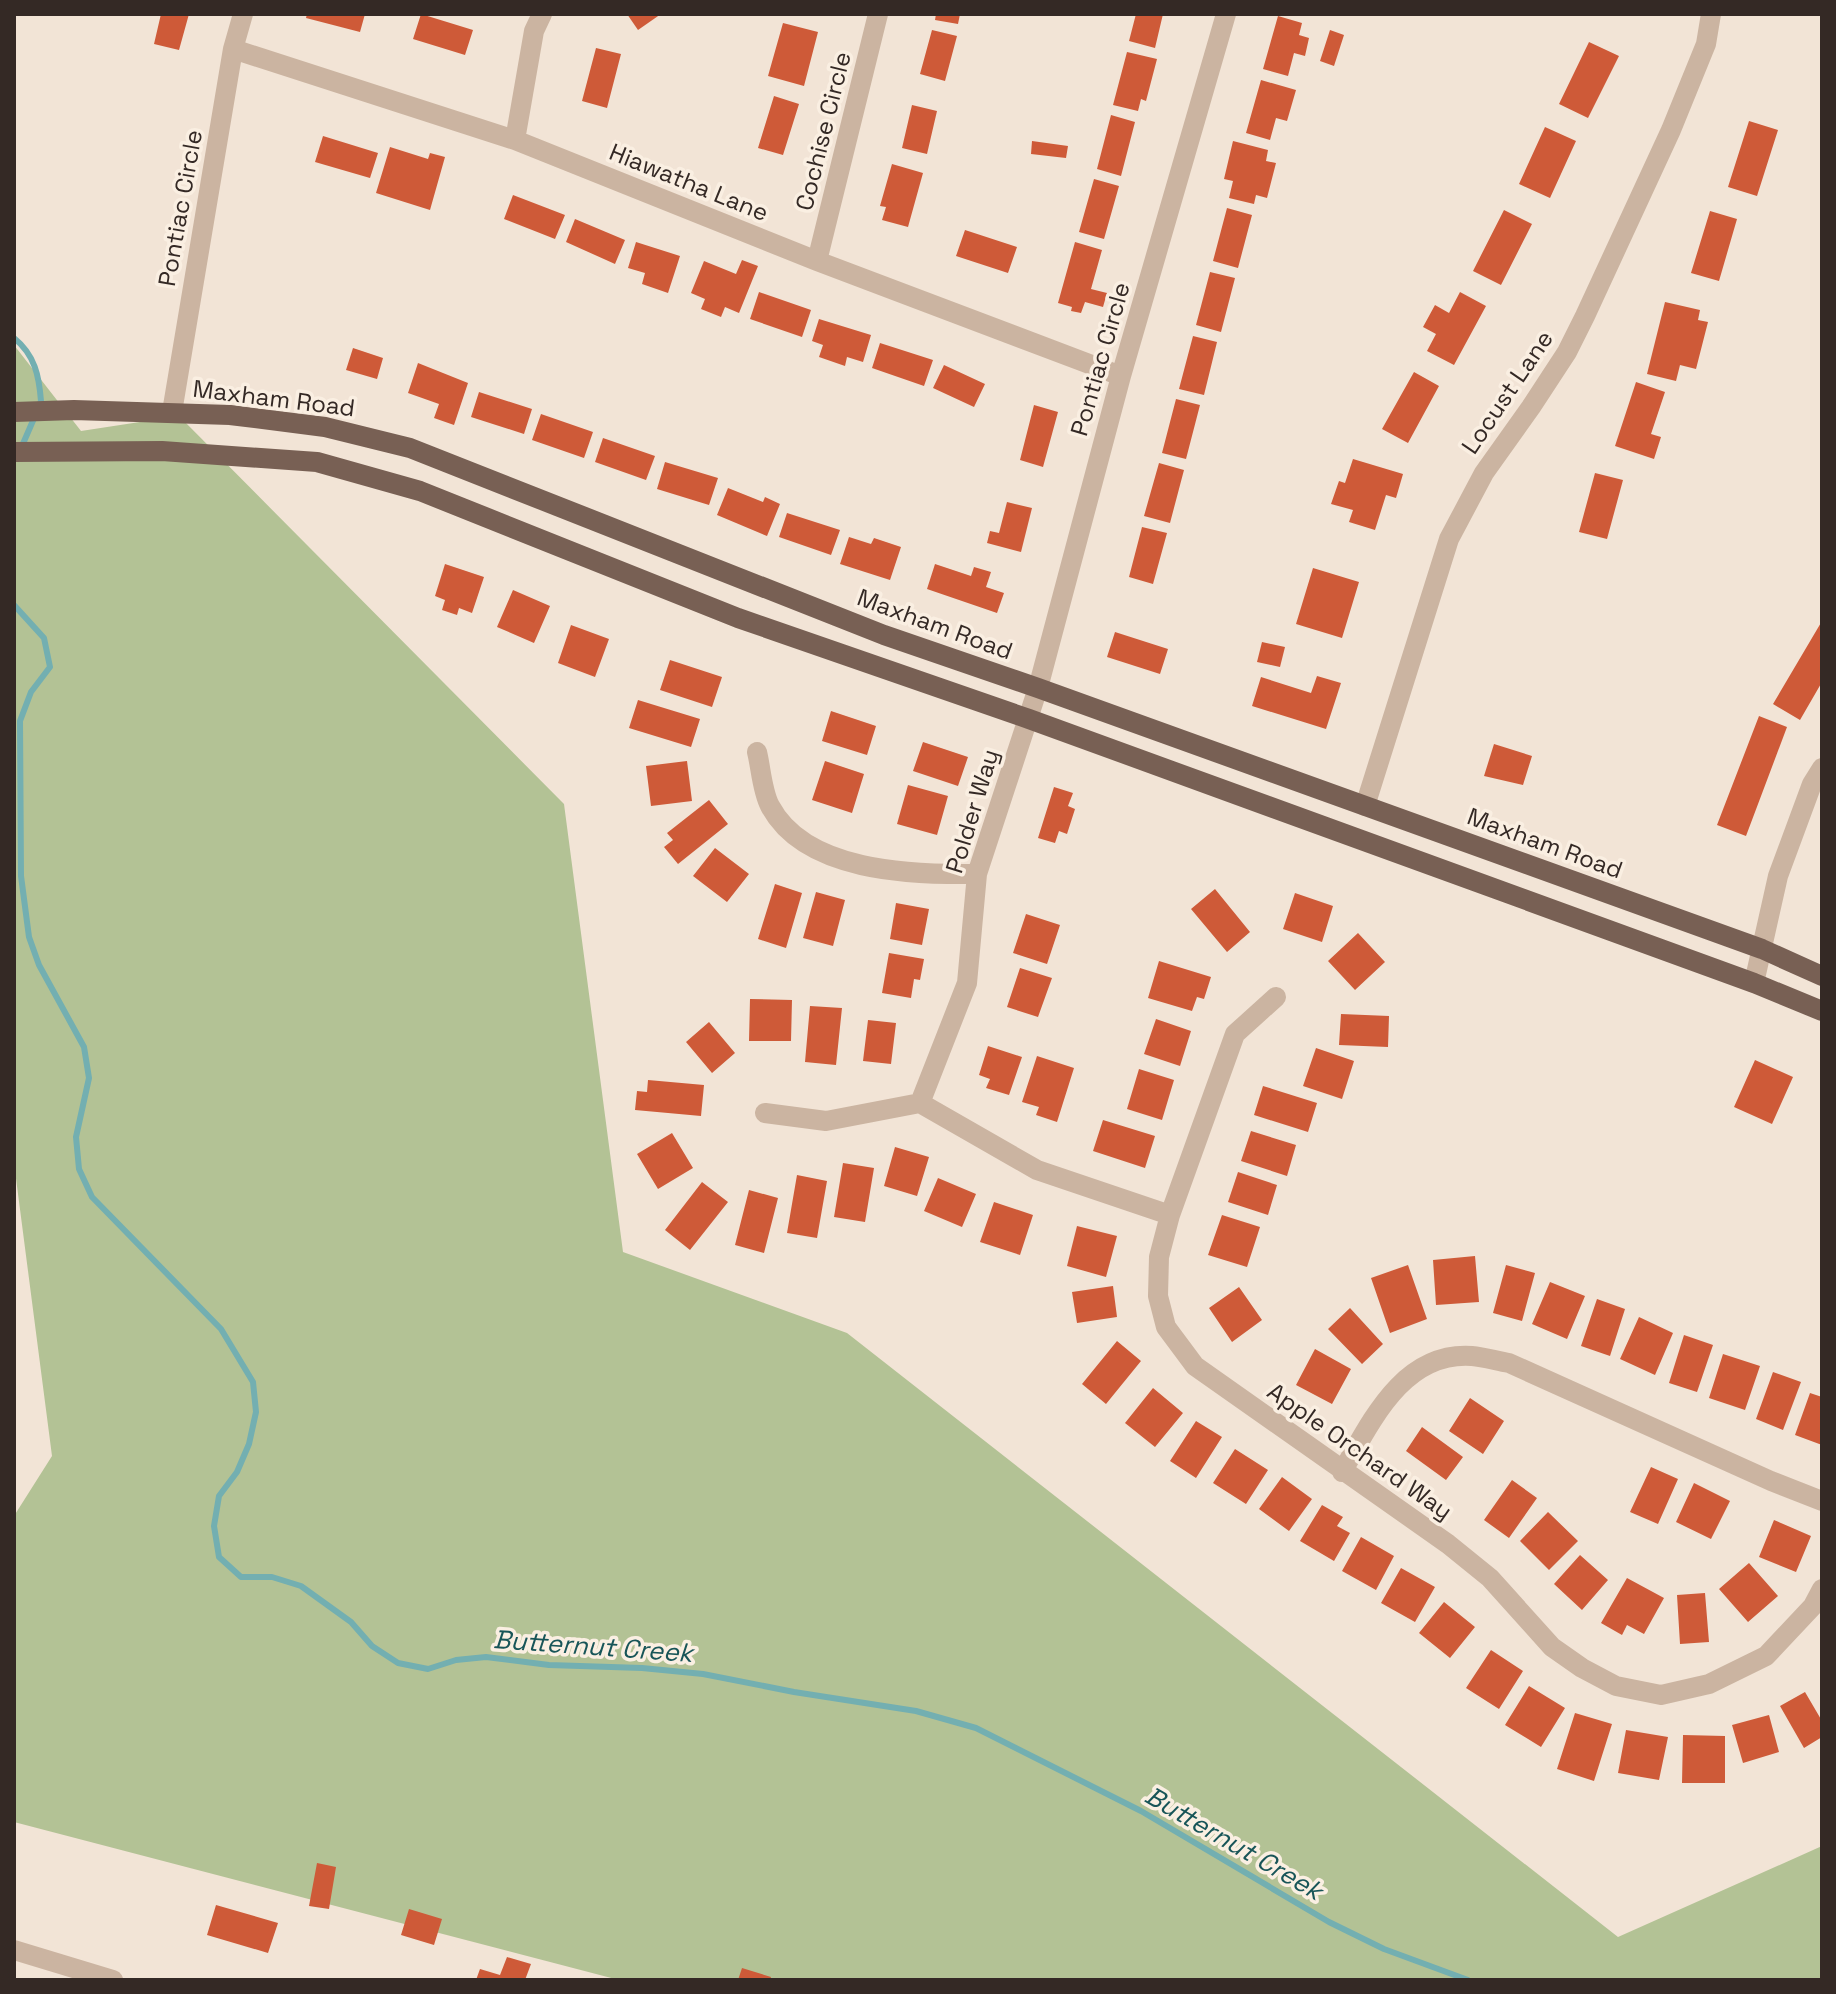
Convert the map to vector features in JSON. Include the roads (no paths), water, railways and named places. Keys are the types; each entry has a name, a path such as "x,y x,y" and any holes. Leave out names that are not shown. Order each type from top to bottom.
{"main road":[{"name":"Maxham Road","path":"14,412 74,410 230,415 325,427 410,448 884,635 1762,949 1822,976"},
{"path":"14,452 162,451 317,462 406,487 738,618 1029,719 1754,983 1822,1011"}],"street":[{"name":"Pontiac Circle","path":"172,412 233,49 243,14"},
{"path":"515,140 534,31 542,14"},
{"name":"Cochise Circle","path":"817,261 878,14"},
{"name":"Pontiac Circle","path":"1029,719 1121,376 1226,14"},
{"name":"Locust Lane","path":"1365,806 1449,539 1484,473 1567,352 1585,316 1677,116 1706,44 1711,14"},
{"name":"Hiawatha Lane","path":"233,49 515,140 817,261 1121,376"},
{"name":"Polder Way","path":"920,1103 967,983 977,874 1029,719"},
{"path":"757,752 770,805 794,835 817,850 852,863 887,869 977,874"},
{"path":"1754,983 1778,876 1812,784 1822,768"},
{"name":"Apple Orchard Way","path":"1276,997 1235,1034 1170,1215 1159,1257 1158,1296 1166,1327 1195,1366 1448,1544 1490,1578 1552,1647 1616,1686 1661,1695 1709,1684 1766,1656 1813,1606 1822,1589"},
{"path":"765,1113 826,1121 920,1103 1037,1170 1170,1215"},
{"path":"1342,1472 1377,1413 1402,1380 1439,1360 1471,1356 1509,1363 1822,1501"},
{"path":"14,1950 113,1980"}],"waterway":[{"name":"Butternut Creek","path":"14,338 35,366 41,401 39,406"},
{"name":"Butternut Creek","path":"22,446 35,416"},
{"name":"Butternut Creek","path":"14,605 44,638 50,667 31,692 20,721 21,876 29,937 39,965 84,1047 89,1078 76,1137 79,1169 92,1197 221,1329 253,1382 256,1412 249,1444 237,1472 219,1496 214,1526 219,1557 241,1577 272,1577 301,1586 351,1622 372,1646 398,1663 428,1669 456,1660 486,1657 549,1665 642,1668 703,1674 916,1711 976,1728 1141,1811 1329,1922 1384,1949 1468,1980"}]}
